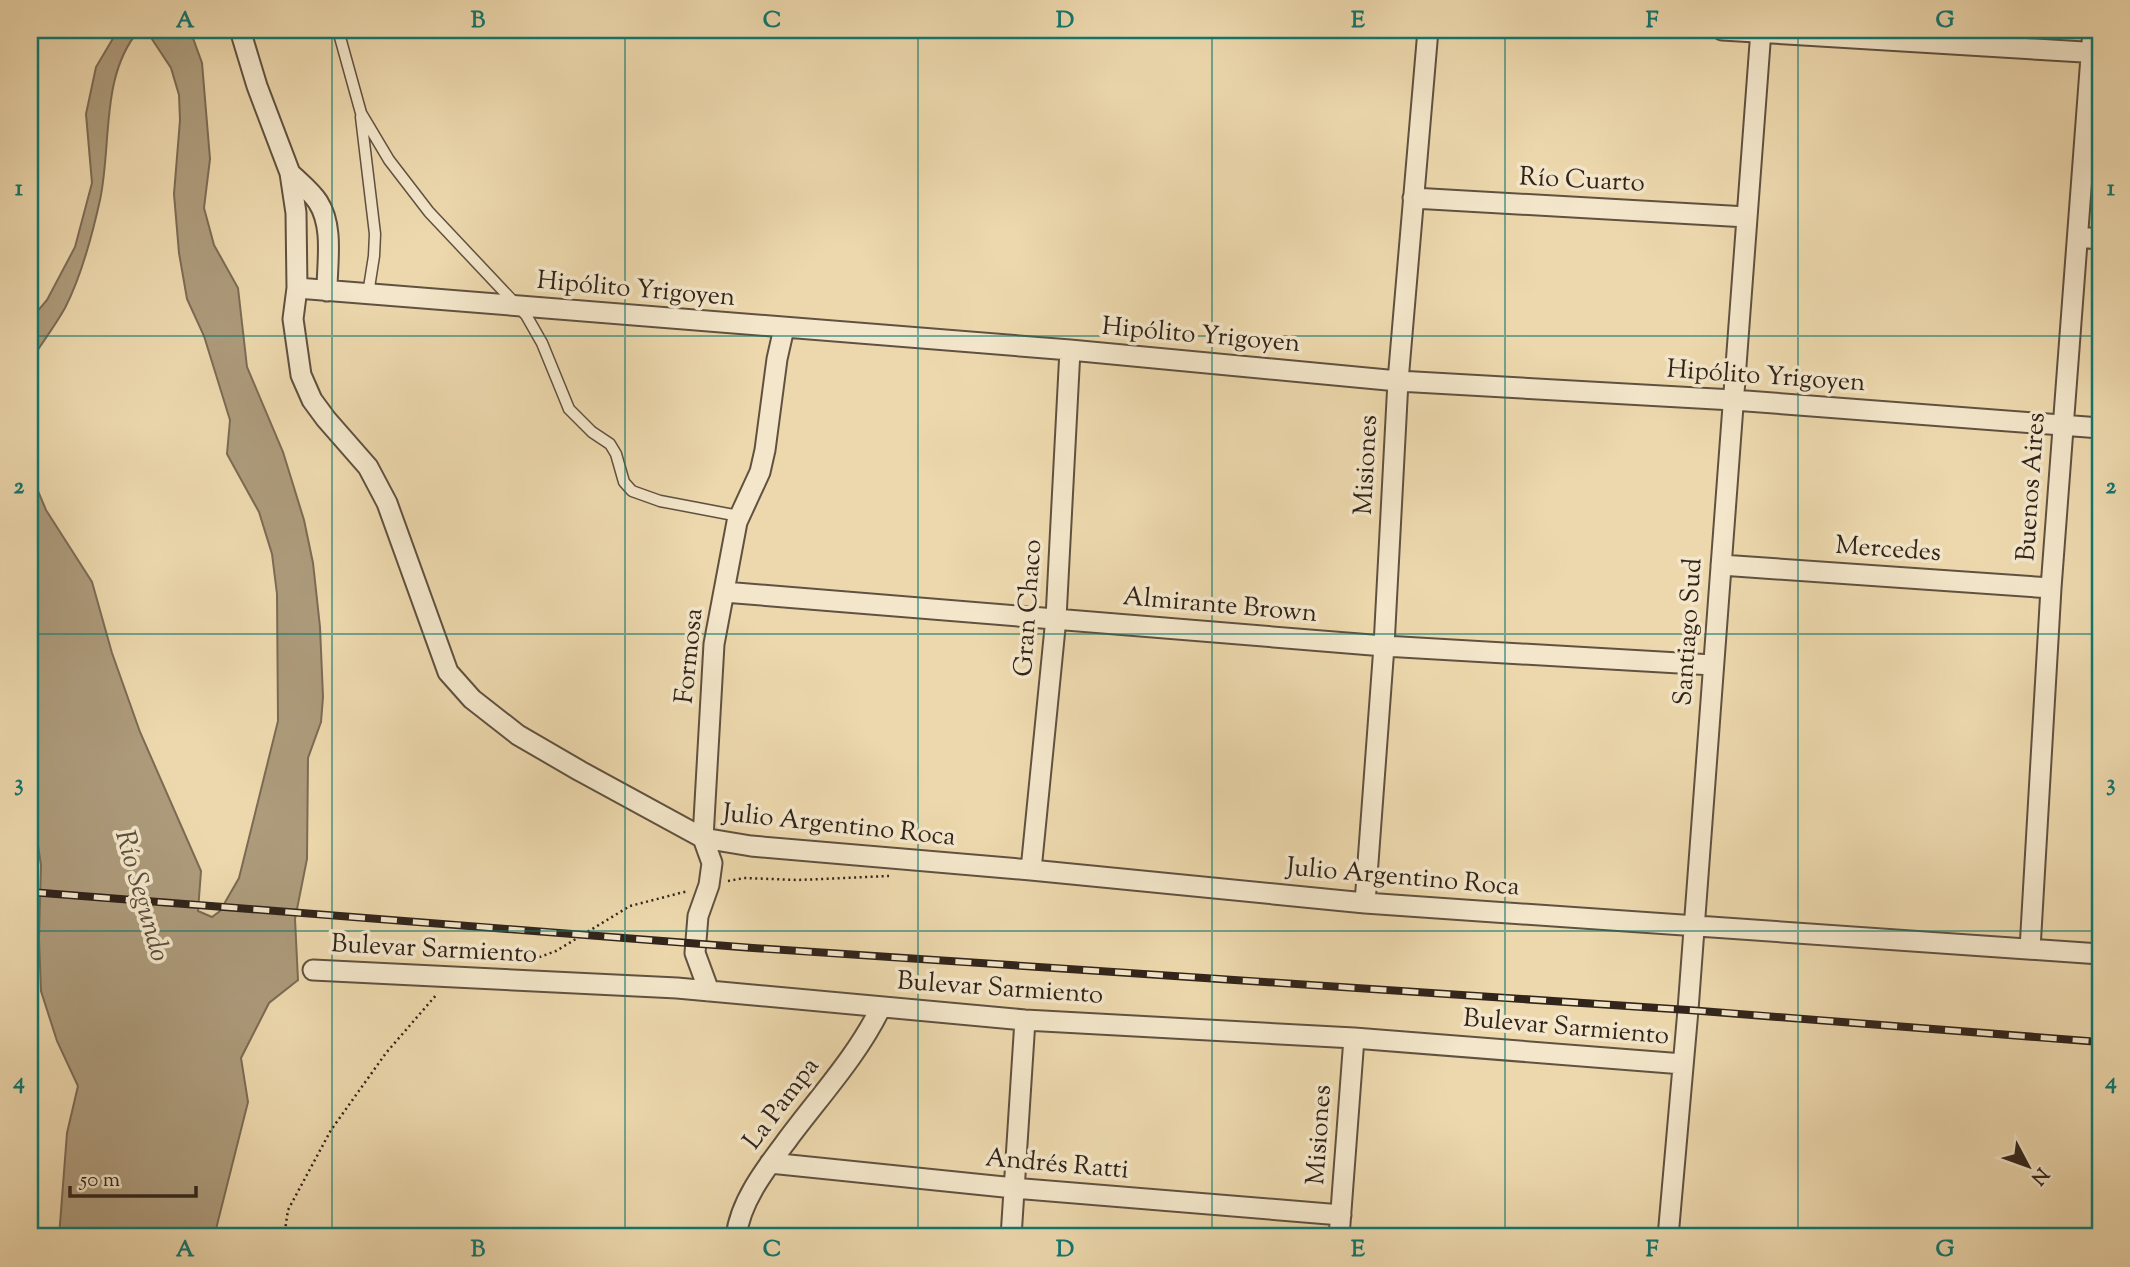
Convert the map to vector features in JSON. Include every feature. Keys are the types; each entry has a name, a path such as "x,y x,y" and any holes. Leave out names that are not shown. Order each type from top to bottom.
{"street":[{"path":"240,30 257,86 290,173 296,213 297,288 293,319 301,375 312,400 368,467 387,503 448,672 472,699 518,735 703,838"},
{"name":"Misiones","path":"1365,903 1384,646 1398,381 1428,30"},
{"path":"1722,30 2096,52"},
{"name":"Buenos Aires","path":"2030,949 2051,588 2078,237 2096,52 2093,30"},
{"name":"Santiago Sud","path":"1668,1237 1761,31"},
{"path":"290,173 317,200 325,216 328,233 327,290"},
{"name":"Río Cuarto","path":"1413,198 1747,217"},
{"path":"2078,237 2100,239"},
{"name":"Hipólito Yrigoyen","path":"297,288 1070,350 1398,381 1733,400 2100,429"},
{"name":"Formosa","path":"709,991 695,953 698,916 709,885 712,863 703,838 714,644 739,516 760,472 765,450 777,359 784,328"},
{"name":"Gran Chaco","path":"1031,870 1056,618 1070,350"},
{"name":"Mercedes","path":"1721,565 2051,588"},
{"name":"Almirante Brown","path":"724,593 1384,646 1713,665"},
{"name":"Julio Argentino Roca","path":"703,838 765,847 1365,903 2100,954"},
{"name":"Bulevar Sarmiento","path":"313,970 709,991 1025,1020 1354,1038 1683,1064"},
{"name":"La Pampa","path":"736,1237 748,1198 770,1163 869,1032 881,1007"},
{"path":"1011,1237 1025,1020"},
{"name":"Misiones","path":"1339,1237 1354,1038"},
{"name":"Andrés Ratti","path":"770,1163 1014,1188 1340,1215"}],"lane":[{"path":"338,30 361,113 375,234 368,294"},
{"path":"361,113 388,160 429,212 526,315 542,343 569,409 592,432 610,444 616,454 624,482 632,491 660,501 739,516"}],"water":[{"path":"118,30 139,30 118,68 113,89 104,179 90,241 77,282 65,308 30,362 30,320 47,300 75,247 92,183 86,114 96,67"},
{"name":"Río Segundo","path":"146,30 190,30 202,63 210,159 204,208 214,245 238,288 247,367 283,452 304,520 313,563 320,627 323,697 321,722 308,758 307,859 295,919 298,980 269,1003 241,1058 248,1102 214,1237 59,1237 67,1133 78,1086 57,1041 41,991 41,865 31,800 30,761 30,472 46,510 92,582 112,653 140,732 201,871 198,911 212,917 220,911 239,878 278,721 277,594 272,554 259,512 227,454 230,420 204,336 187,299 179,253 174,194 180,120 179,95 171,68"}],"railway":[{"path":"30,892 753,948 1688,1010 2100,1042"}]}
